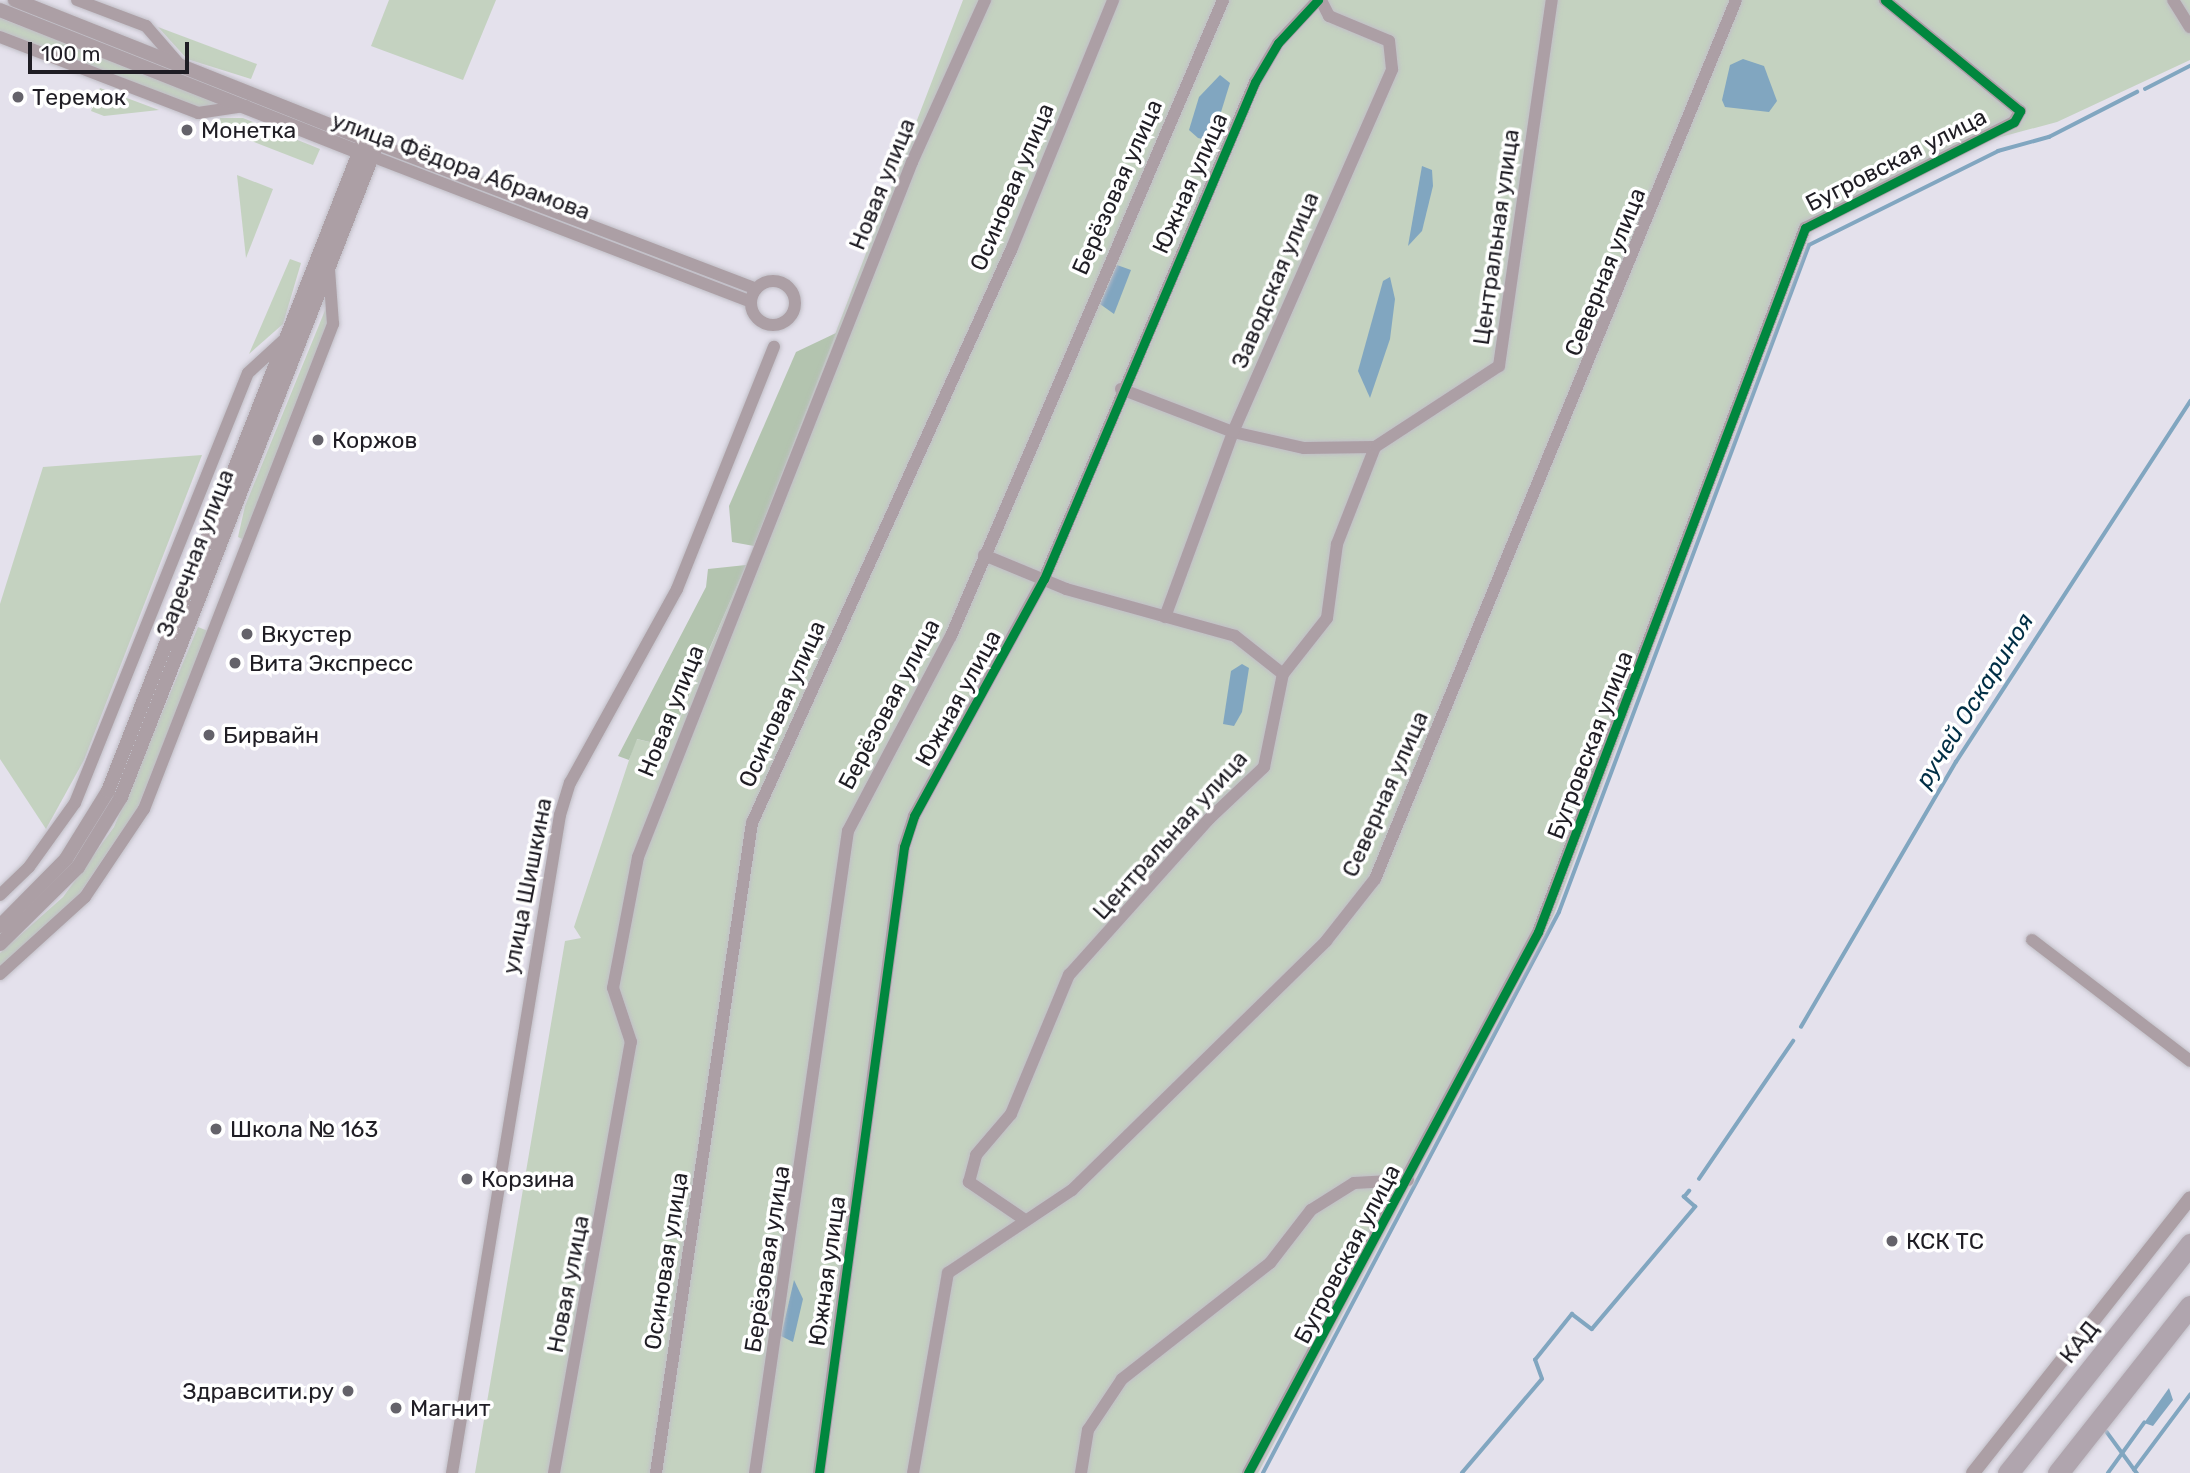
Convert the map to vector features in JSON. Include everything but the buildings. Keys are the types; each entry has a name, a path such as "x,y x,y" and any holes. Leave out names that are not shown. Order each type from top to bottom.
{"highway":[{"name":"КАД","path":"2008,1473 2190,1244"},
{"path":"2058,1473 2190,1306"}],"street":[{"name":"улица Фёдора Абрамова","path":"15,0 178,63 368,148 751,302"},
{"path":"77,0 146,26 178,63"},
{"name":"Новая улица","path":"554,1473 631,1042 613,988 638,857 912,162 985,0"},
{"name":"Осиновая улица","path":"656,1473 752,824 1012,248 1113,0"},
{"name":"Берёзовая улица","path":"755,1473 848,831 945,648 1223,0"},
{"name":"Южная улица","path":"819,1473 904,847 914,816 1044,579 1121,389 1255,82 1278,43 1320,0"},
{"name":"Заводская улица","path":"1165,617 1233,432 1395,56 1389,41 1329,16 1320,0"},
{"name":"Центральная улица","path":"1025,1220 969,1182 976,1154 1011,1114 1069,975 1209,818 1264,767 1283,674 1327,618 1337,544 1375,447 1499,366 1552,0"},
{"name":"Северная улица","path":"913,1473 948,1273 1072,1190 1122,1144 1326,940 1375,879 1736,0"},
{"name":"Бугровская улица","path":"1248,1473 1408,1180 1538,932 1805,228 2014,122 2020,111 1885,0"},
{"path":"2174,0 2190,27"},
{"name":"улица Фёдора Абрамова","path":"0,10 245,106 756,289"},
{"path":"0,37 198,113 245,106"},
{"name":"Заречная улица","path":"0,944 78,867 121,797 329,270 368,148"},
{"name":"Заречная улица","path":"0,926 66,859 108,791 287,337 368,148"},
{"path":"0,974 85,897 144,809 333,324 329,270"},
{"path":"769,281 785,284 794,296 794,312 784,323 768,326 755,317 751,302 756,289 769,281"},
{"path":"0,895 43,849 82,790 247,373 287,337"},
{"name":"улица Шишкина","path":"452,1473 560,815 570,783 677,589 774,347"},
{"path":"1121,389 1233,432 1304,448 1375,447"},
{"path":"984,555 1044,579 1235,636 1283,674"},
{"path":"2032,940 2190,1061"},
{"path":"1080,1473 1088,1430 1122,1379 1270,1263 1311,1210 1354,1183 1408,1180"},
{"path":"1973,1473 2190,1198"}],"green space":[{"path":"389,0 496,0 463,80 371,46"},
{"path":"963,0 2190,0 2190,60 2057,122 1993,139 1808,231 1554,914 1258,1473 475,1473 565,941 581,938 574,927 636,739 668,746 754,546"},
{"path":"0,18 221,103 217,114 0,31"},
{"path":"158,27 257,64 251,79 187,59"},
{"path":"100,88 159,110 104,116 91,111"},
{"path":"220,118 243,118 320,149 313,165 221,129"},
{"path":"237,175 273,189 246,258"},
{"path":"290,259 301,263 283,324 249,354"},
{"path":"326,308 330,315 244,540 238,537 245,506"},
{"path":"836,333 754,546 732,542 729,506 796,352"},
{"path":"202,455 84,760 46,829 0,759 0,604 43,467"},
{"path":"746,565 667,746 637,739 629,760 618,756 706,587 708,569"},
{"path":"198,627 208,631 138,807 72,905 0,969 0,953 63,897 114,827"}],"water":[{"path":"1743,59 1764,66 1777,101 1769,112 1725,107 1722,100 1730,65"},
{"path":"1220,75 1230,83 1221,112 1206,140 1198,138 1189,130 1199,97"},
{"path":"1422,166 1432,170 1433,186 1422,231 1408,246"},
{"path":"1117,265 1131,270 1114,314 1100,304"},
{"path":"1390,277 1395,299 1390,339 1370,398 1358,371 1383,281"},
{"path":"1242,664 1249,668 1242,712 1234,726 1223,724 1231,671"},
{"path":"794,1280 803,1299 793,1342 781,1336"},
{"path":"2169,1388 2173,1400 2153,1426 2144,1423"}],"waterway":[{"path":"2145,89 2190,66"},
{"path":"1263,1473 1559,912 1809,245 1998,151 2049,137 2137,92"},
{"name":"ручей Оскариноя","path":"1801,1027 1956,762 2190,401"},
{"name":"ручей Оскариноя","path":"1699,1179 1793,1041"},
{"name":"ручей Оскариноя","path":"1462,1473 1542,1379 1535,1360 1572,1314 1592,1329 1695,1207 1684,1197 1689,1191"},
{"path":"2134,1470 2190,1395"},
{"path":"2108,1473 2144,1423"},
{"path":"2107,1432 2137,1473"}],"cycle path":[{"path":"819,1473 904,847 914,816 1044,579 1255,82 1278,43 1318,0"},
{"path":"1248,1473 1538,932 1805,228 2014,122 2020,111 1885,0"}],"place":[{"name":"Теремок","path":"18,97"},
{"name":"Монетка","path":"187,130"},
{"name":"Коржов","path":"318,440"},
{"name":"Вкустер","path":"247,634"},
{"name":"Вита Экспресс","path":"235,663"},
{"name":"Бирвайн","path":"209,735"},
{"name":"Школа № 163","path":"216,1129"},
{"name":"Корзина","path":"467,1179"},
{"name":"КСК ТС","path":"1892,1241"},
{"name":"Здравсити.ру","path":"348,1391"},
{"name":"Магнит","path":"396,1408"}]}
